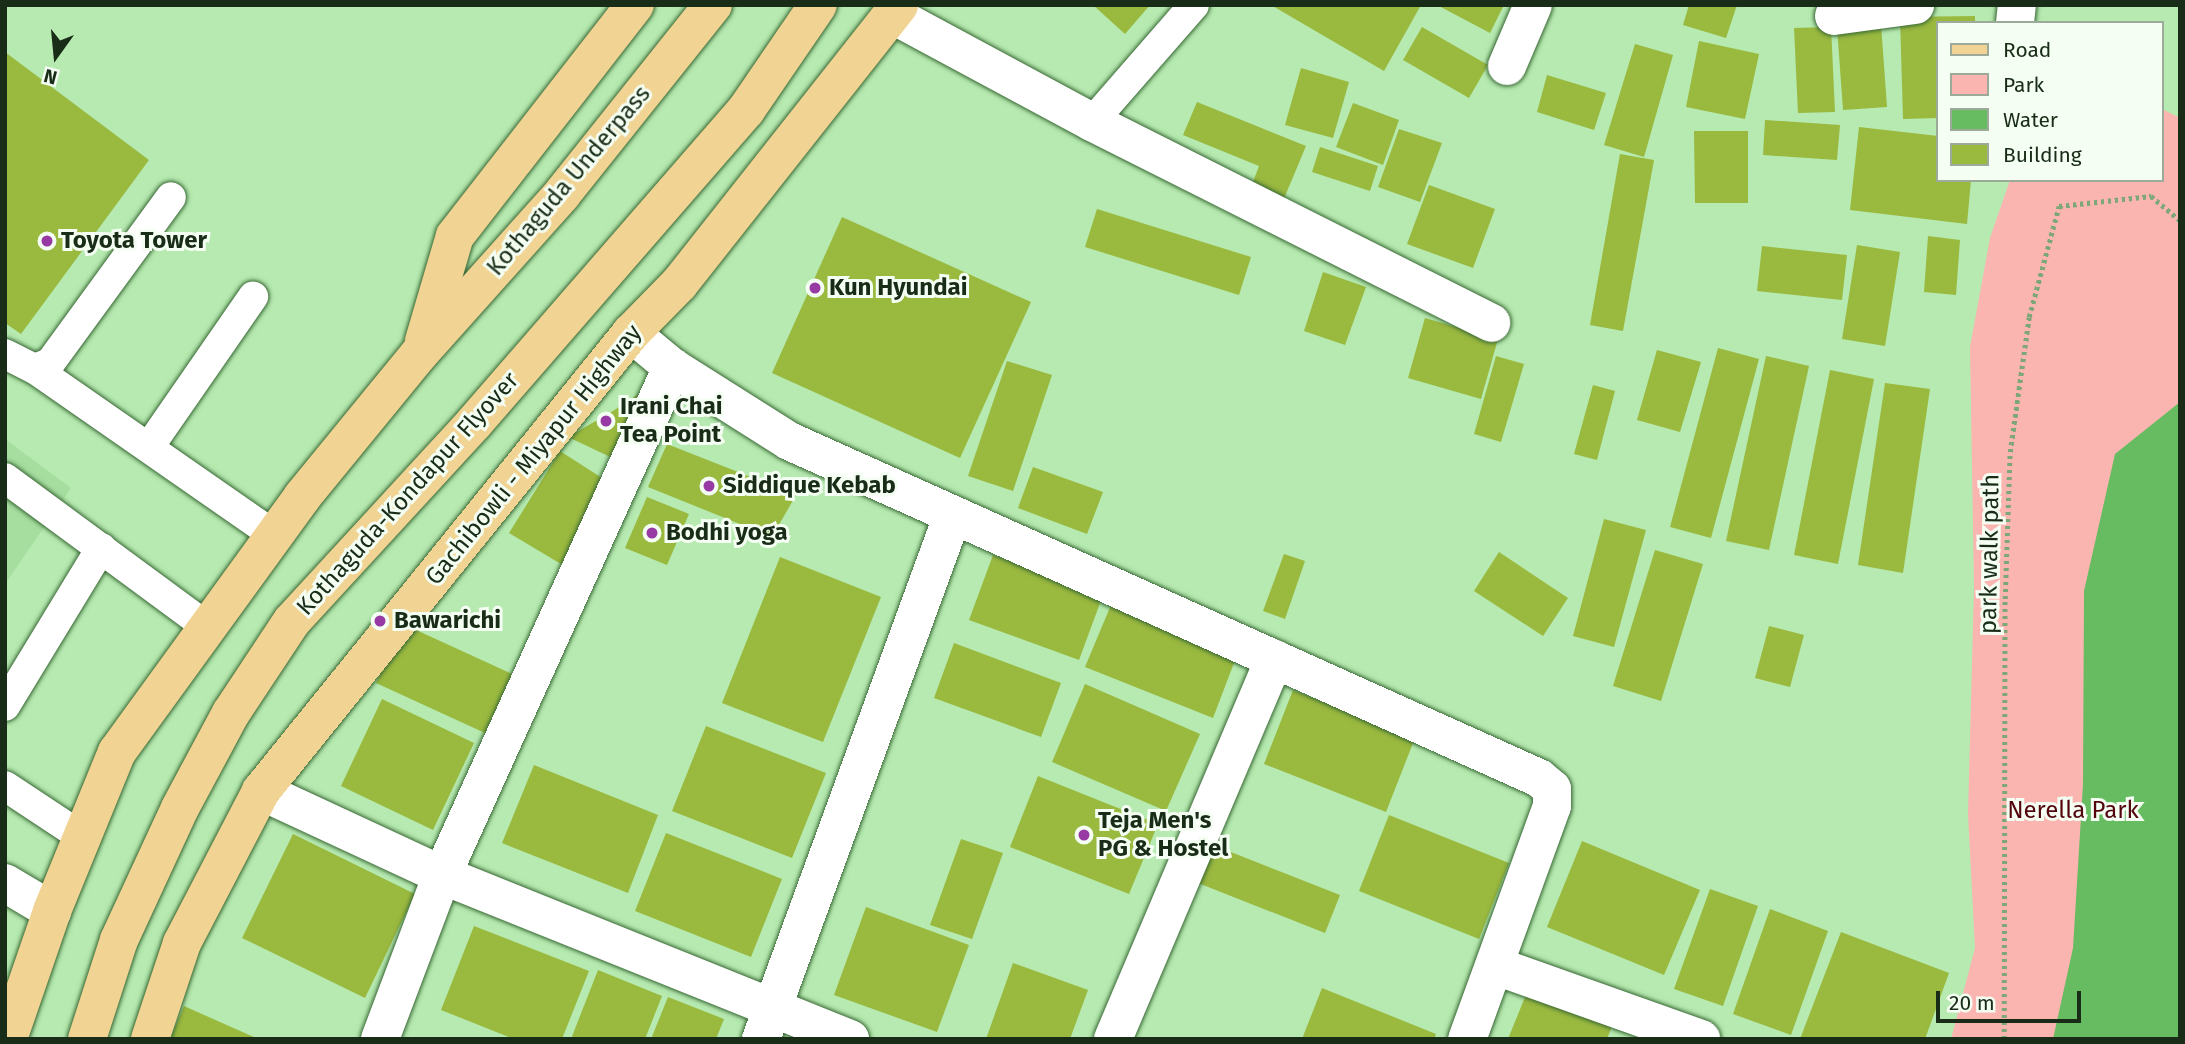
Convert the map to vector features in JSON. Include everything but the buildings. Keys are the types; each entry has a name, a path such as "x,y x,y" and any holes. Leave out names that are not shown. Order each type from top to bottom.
{"main road":[{"path":"8,1039 52,911 117,752 274,535 420,353 454,236 635,5"},
{"name":"Kothaguda Underpass","path":"420,353 562,194 713,5"},
{"name":"Kothaguda-Kondapur Flyover","path":"87,1039 119,940 180,808 231,713 292,621 474,423 746,110 818,5"},
{"name":"Gachibowli - Miyapur Highway","path":"150,1039 182,943 261,791 631,333 679,284 896,10"}],"street":[{"path":"1507,66 1533,5"},
{"path":"1834,16 1915,5"},
{"path":"896,10 1092,122 1491,323"},
{"path":"631,333 672,367 789,441 952,517 1539,778 1552,789 1552,806 1496,966 1467,1039"},
{"path":"380,1039 442,876 672,367"},
{"path":"768,1023 952,517"},
{"path":"1113,1039 1274,659"},
{"path":"261,791 768,1023 850,1039"},
{"path":"5,883 52,911"},
{"path":"1496,966 1701,1039"}],"lane":[{"path":"1092,122 1194,5"},
{"path":"35,369 50,363 171,197"},
{"path":"149,447 253,297"},
{"path":"5,354 35,369 274,535"},
{"path":"5,478 207,627"},
{"path":"5,706 102,548"},
{"path":"5,786 82,837"}],"path":[{"name":"park walk path","path":"2004,1039 2005,586 2010,452 2029,317 2059,206 2151,197 2180,220"}],"shaded area":[{"path":"5,439 71,488 5,584"}],"green space":[{"name":"Nerella Park","path":"2164,110 2180,118 2180,1039 1951,1039 1975,948 1968,814 1974,587 1970,347 1990,238 2009,182 2164,182"}],"water":[{"path":"2180,402 2180,1039 2053,1039 2073,948 2083,784 2084,591 2115,454"}],"place":[{"name":"Toyota Tower","path":"47,241"},
{"name":"Kun Hyundai","path":"815,288"},
{"name":"Irani Chai Tea Point","path":"606,421"},
{"name":"Siddique Kebab","path":"709,486"},
{"name":"Bodhi yoga","path":"652,533"},
{"name":"Bawarichi","path":"380,621"},
{"name":"Teja Men's PG & Hostel","path":"1084,835"}]}
